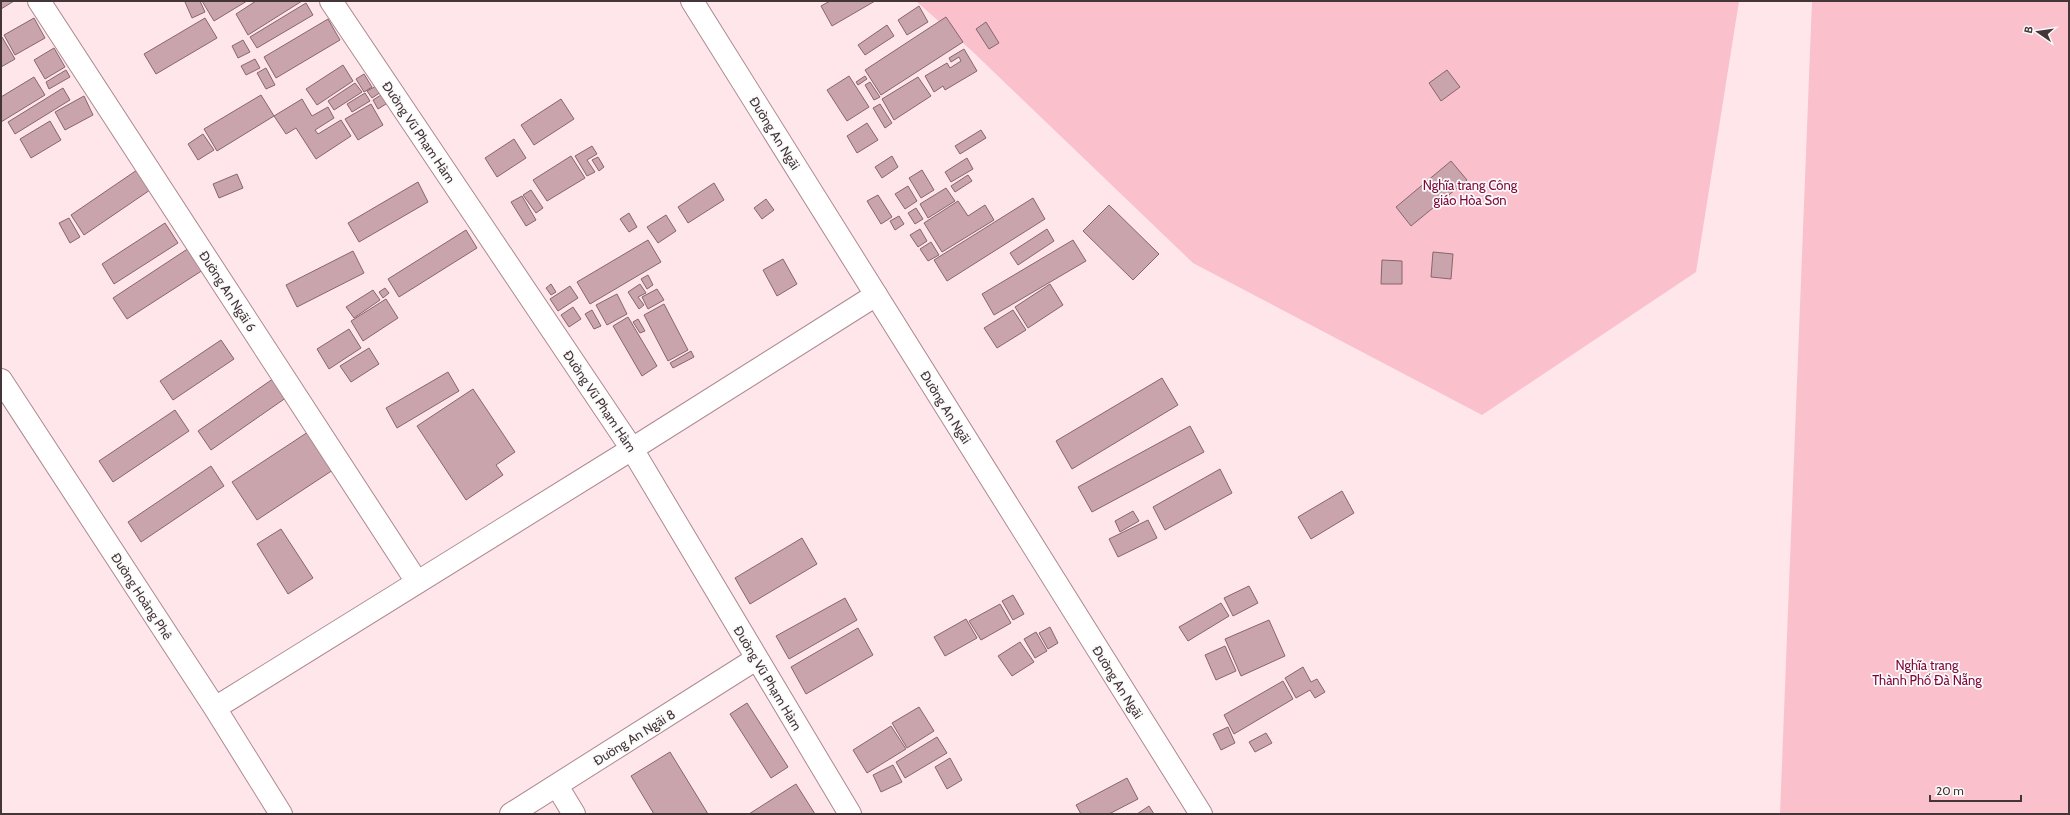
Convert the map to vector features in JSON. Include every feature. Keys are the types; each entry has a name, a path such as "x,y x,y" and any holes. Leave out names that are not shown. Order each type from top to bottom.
{"street":[{"name":"Đường An Ngãi 6","path":"39,1 417,582"},
{"name":"Đường Vũ Phạm Hàm","path":"331,1 632,449 756,659 850,814"},
{"name":"Đường An Ngãi","path":"699,4 876,294 1201,814"},
{"path":"215,708 632,449 876,294"},
{"name":"Đường Hoàng Phê","path":"1,380 215,708 282,814"},
{"name":"Đường An Ngãi 8","path":"511,814 756,659"},
{"path":"556,786 574,814"}],"green space":[{"name":"Nghĩa trang Công giáo Hòa Sơn","path":"916,1 1739,1 1696,272 1482,415 1193,263 972,51"},
{"name":"Nghĩa trang Thành Phố Đà Nẵng","path":"1812,1 2069,1 2069,814 1780,814"}],"building":[{"path":"1,1 14,1 1,9"},
{"path":"200,1 205,12 192,18 185,2"},
{"path":"202,1 247,1 214,21"},
{"path":"256,1 302,1 248,35 236,14"},
{"path":"830,1 875,1 832,26 821,6"},
{"path":"306,3 313,15 257,48 250,37"},
{"path":"919,6 928,22 907,35 898,20"},
{"path":"946,17 963,42 881,95 865,70"},
{"path":"34,18 45,38 15,55 4,35"},
{"path":"205,18 217,38 156,74 144,54"},
{"path":"328,19 340,40 276,78 264,57"},
{"path":"986,22 999,43 989,49 976,29"},
{"path":"887,25 894,36 865,55 858,45"},
{"path":"2,37 15,59 1,67 1,38"},
{"path":"243,40 250,52 238,58 232,46"},
{"path":"54,48 65,67 45,79 34,60"},
{"path":"964,49 977,71 945,90 943,86 934,92 925,76 947,63 950,68 961,61 959,57 951,62 949,58"},
{"path":"255,59 260,68 246,75 241,66"},
{"path":"343,65 353,81 317,105 306,89"},
{"path":"266,68 275,85 266,89 257,73"},
{"path":"66,70 70,77 49,89 46,82"},
{"path":"1447,70 1460,87 1441,101 1429,83"},
{"path":"364,74 372,87 364,92 356,79"},
{"path":"849,76 869,107 847,121 827,90"},
{"path":"865,76 867,79 858,85 856,82"},
{"path":"34,77 45,95 1,122 1,97"},
{"path":"918,77 931,96 894,120 882,99"},
{"path":"870,82 880,97 874,100 865,85"},
{"path":"355,83 362,92 334,110 328,101"},
{"path":"376,86 381,92 372,98 367,91"},
{"path":"63,88 70,100 15,134 8,122"},
{"path":"389,90 394,99 378,109 373,100"},
{"path":"365,93 370,101 352,112 347,104"},
{"path":"261,95 274,116 217,151 204,129"},
{"path":"84,96 93,115 65,130 55,112"},
{"path":"302,99 312,116 328,107 334,118 315,130 318,134 341,120 351,136 316,159 296,128 286,134 274,116"},
{"path":"561,99 574,119 534,145 521,125"},
{"path":"371,104 383,125 358,140 345,119"},
{"path":"880,104 892,123 885,128 873,108"},
{"path":"50,121 61,140 31,158 20,139"},
{"path":"867,123 878,140 857,153 847,136"},
{"path":"981,130 986,138 960,154 955,146"},
{"path":"203,134 214,150 198,160 188,144"},
{"path":"514,139 526,158 497,177 485,158"},
{"path":"592,146 597,154 587,160 595,172 587,176 575,156"},
{"path":"571,156 585,178 547,201 533,180"},
{"path":"892,156 898,167 882,178 875,167"},
{"path":"598,157 604,167 599,171 592,160"},
{"path":"967,158 973,169 951,182 945,172"},
{"path":"1451,161 1467,180 1411,226 1396,207"},
{"path":"137,170 150,190 84,235 71,215"},
{"path":"922,170 934,190 921,198 909,178"},
{"path":"237,174 243,188 219,198 213,184"},
{"path":"968,175 972,181 955,192 951,186"},
{"path":"418,182 428,202 359,242 348,223"},
{"path":"714,183 724,200 688,223 678,207"},
{"path":"908,186 917,201 905,209 895,194"},
{"path":"946,188 955,201 928,218 920,204"},
{"path":"531,190 543,208 536,213 523,195"},
{"path":"878,195 892,217 881,224 867,201"},
{"path":"522,196 536,220 526,226 511,202"},
{"path":"1033,198 1045,219 947,281 934,260"},
{"path":"766,199 774,210 762,219 754,208"},
{"path":"958,201 968,216 985,205 994,220 942,252 924,223"},
{"path":"1109,205 1159,254 1133,280 1083,231"},
{"path":"916,208 923,219 915,224 908,213"},
{"path":"629,213 637,227 629,232 620,219"},
{"path":"666,215 676,231 658,243 647,227"},
{"path":"899,216 904,224 895,230 890,221"},
{"path":"69,218 80,237 70,243 59,223"},
{"path":"165,223 178,243 114,284 102,264"},
{"path":"920,229 927,241 918,247 910,235"},
{"path":"1047,229 1054,241 1018,265 1010,253"},
{"path":"466,230 477,248 399,297 388,279"},
{"path":"648,240 661,262 590,304 577,282"},
{"path":"1073,240 1086,261 994,315 982,294"},
{"path":"931,242 939,255 928,261 920,249"},
{"path":"189,248 203,270 127,319 113,298"},
{"path":"353,251 364,273 297,307 286,285"},
{"path":"1433,252 1453,254 1451,279 1431,277"},
{"path":"783,259 797,284 777,296 763,270"},
{"path":"1382,260 1402,261 1402,284 1381,284"},
{"path":"648,275 653,285 647,289 641,279"},
{"path":"551,284 556,292 551,295 546,288"},
{"path":"640,284 646,293 638,297 644,305 639,309 628,292"},
{"path":"1050,284 1063,305 1028,328 1015,307"},
{"path":"570,286 578,298 558,311 550,299"},
{"path":"385,288 389,293 383,298 379,292"},
{"path":"657,289 664,300 648,309 642,297"},
{"path":"373,290 380,300 354,318 346,307"},
{"path":"617,294 627,314 607,325 596,305"},
{"path":"386,299 398,318 363,341 351,321"},
{"path":"664,304 688,350 668,361 644,315"},
{"path":"573,307 581,319 569,327 561,315"},
{"path":"592,310 601,326 594,329 585,314"},
{"path":"1013,310 1026,330 997,348 984,328"},
{"path":"628,317 657,366 642,376 613,326"},
{"path":"638,319 645,331 640,333 633,322"},
{"path":"349,329 361,348 329,369 317,349"},
{"path":"221,340 234,359 173,400 160,381"},
{"path":"369,348 379,364 351,382 340,366"},
{"path":"691,351 694,357 673,368 670,363"},
{"path":"448,372 459,391 397,428 386,408"},
{"path":"277,376 290,395 211,450 198,431"},
{"path":"1162,378 1178,405 1072,469 1056,441"},
{"path":"473,389 515,452 496,465 503,475 466,500 417,426"},
{"path":"175,410 189,431 113,482 99,461"},
{"path":"1190,426 1204,452 1092,512 1078,487"},
{"path":"308,432 333,470 257,520 232,482"},
{"path":"211,466 224,486 141,542 128,522"},
{"path":"1220,469 1232,493 1165,530 1153,507"},
{"path":"1342,491 1354,513 1311,539 1298,517"},
{"path":"1133,511 1139,521 1120,532 1115,521"},
{"path":"1148,520 1157,538 1118,557 1109,539"},
{"path":"281,529 313,578 288,594 257,544"},
{"path":"802,538 817,564 750,604 735,578"},
{"path":"1249,586 1258,603 1233,616 1224,598"},
{"path":"1013,595 1024,614 1013,620 1002,601"},
{"path":"845,598 857,620 789,659 776,636"},
{"path":"1221,603 1229,616 1188,641 1179,627"},
{"path":"1000,604 1011,623 981,640 969,621"},
{"path":"966,619 977,638 945,656 934,637"},
{"path":"1269,620 1285,656 1241,676 1225,639"},
{"path":"1050,627 1058,643 1048,649 1039,633"},
{"path":"858,628 873,655 806,694 791,667"},
{"path":"1036,632 1047,651 1035,658 1024,639"},
{"path":"1020,642 1034,662 1012,676 998,656"},
{"path":"1225,646 1236,671 1216,680 1205,655"},
{"path":"1303,667 1311,682 1317,679 1325,692 1315,698 1310,690 1296,698 1285,678"},
{"path":"1283,681 1293,699 1234,734 1224,715"},
{"path":"747,703 788,767 771,778 730,714"},
{"path":"919,707 934,731 907,748 892,723"},
{"path":"891,726 906,749 867,773 853,750"},
{"path":"1228,727 1235,743 1221,750 1213,734"},
{"path":"1266,733 1272,743 1255,752 1249,742"},
{"path":"937,737 947,753 905,778 896,762"},
{"path":"670,752 708,814 654,814 631,776"},
{"path":"950,758 962,780 947,789 935,767"},
{"path":"893,765 902,782 881,792 873,775"},
{"path":"1127,778 1138,799 1109,814 1081,814 1076,805"},
{"path":"796,784 815,814 749,814"},
{"path":"1149,806 1154,814 1137,814"}]}
